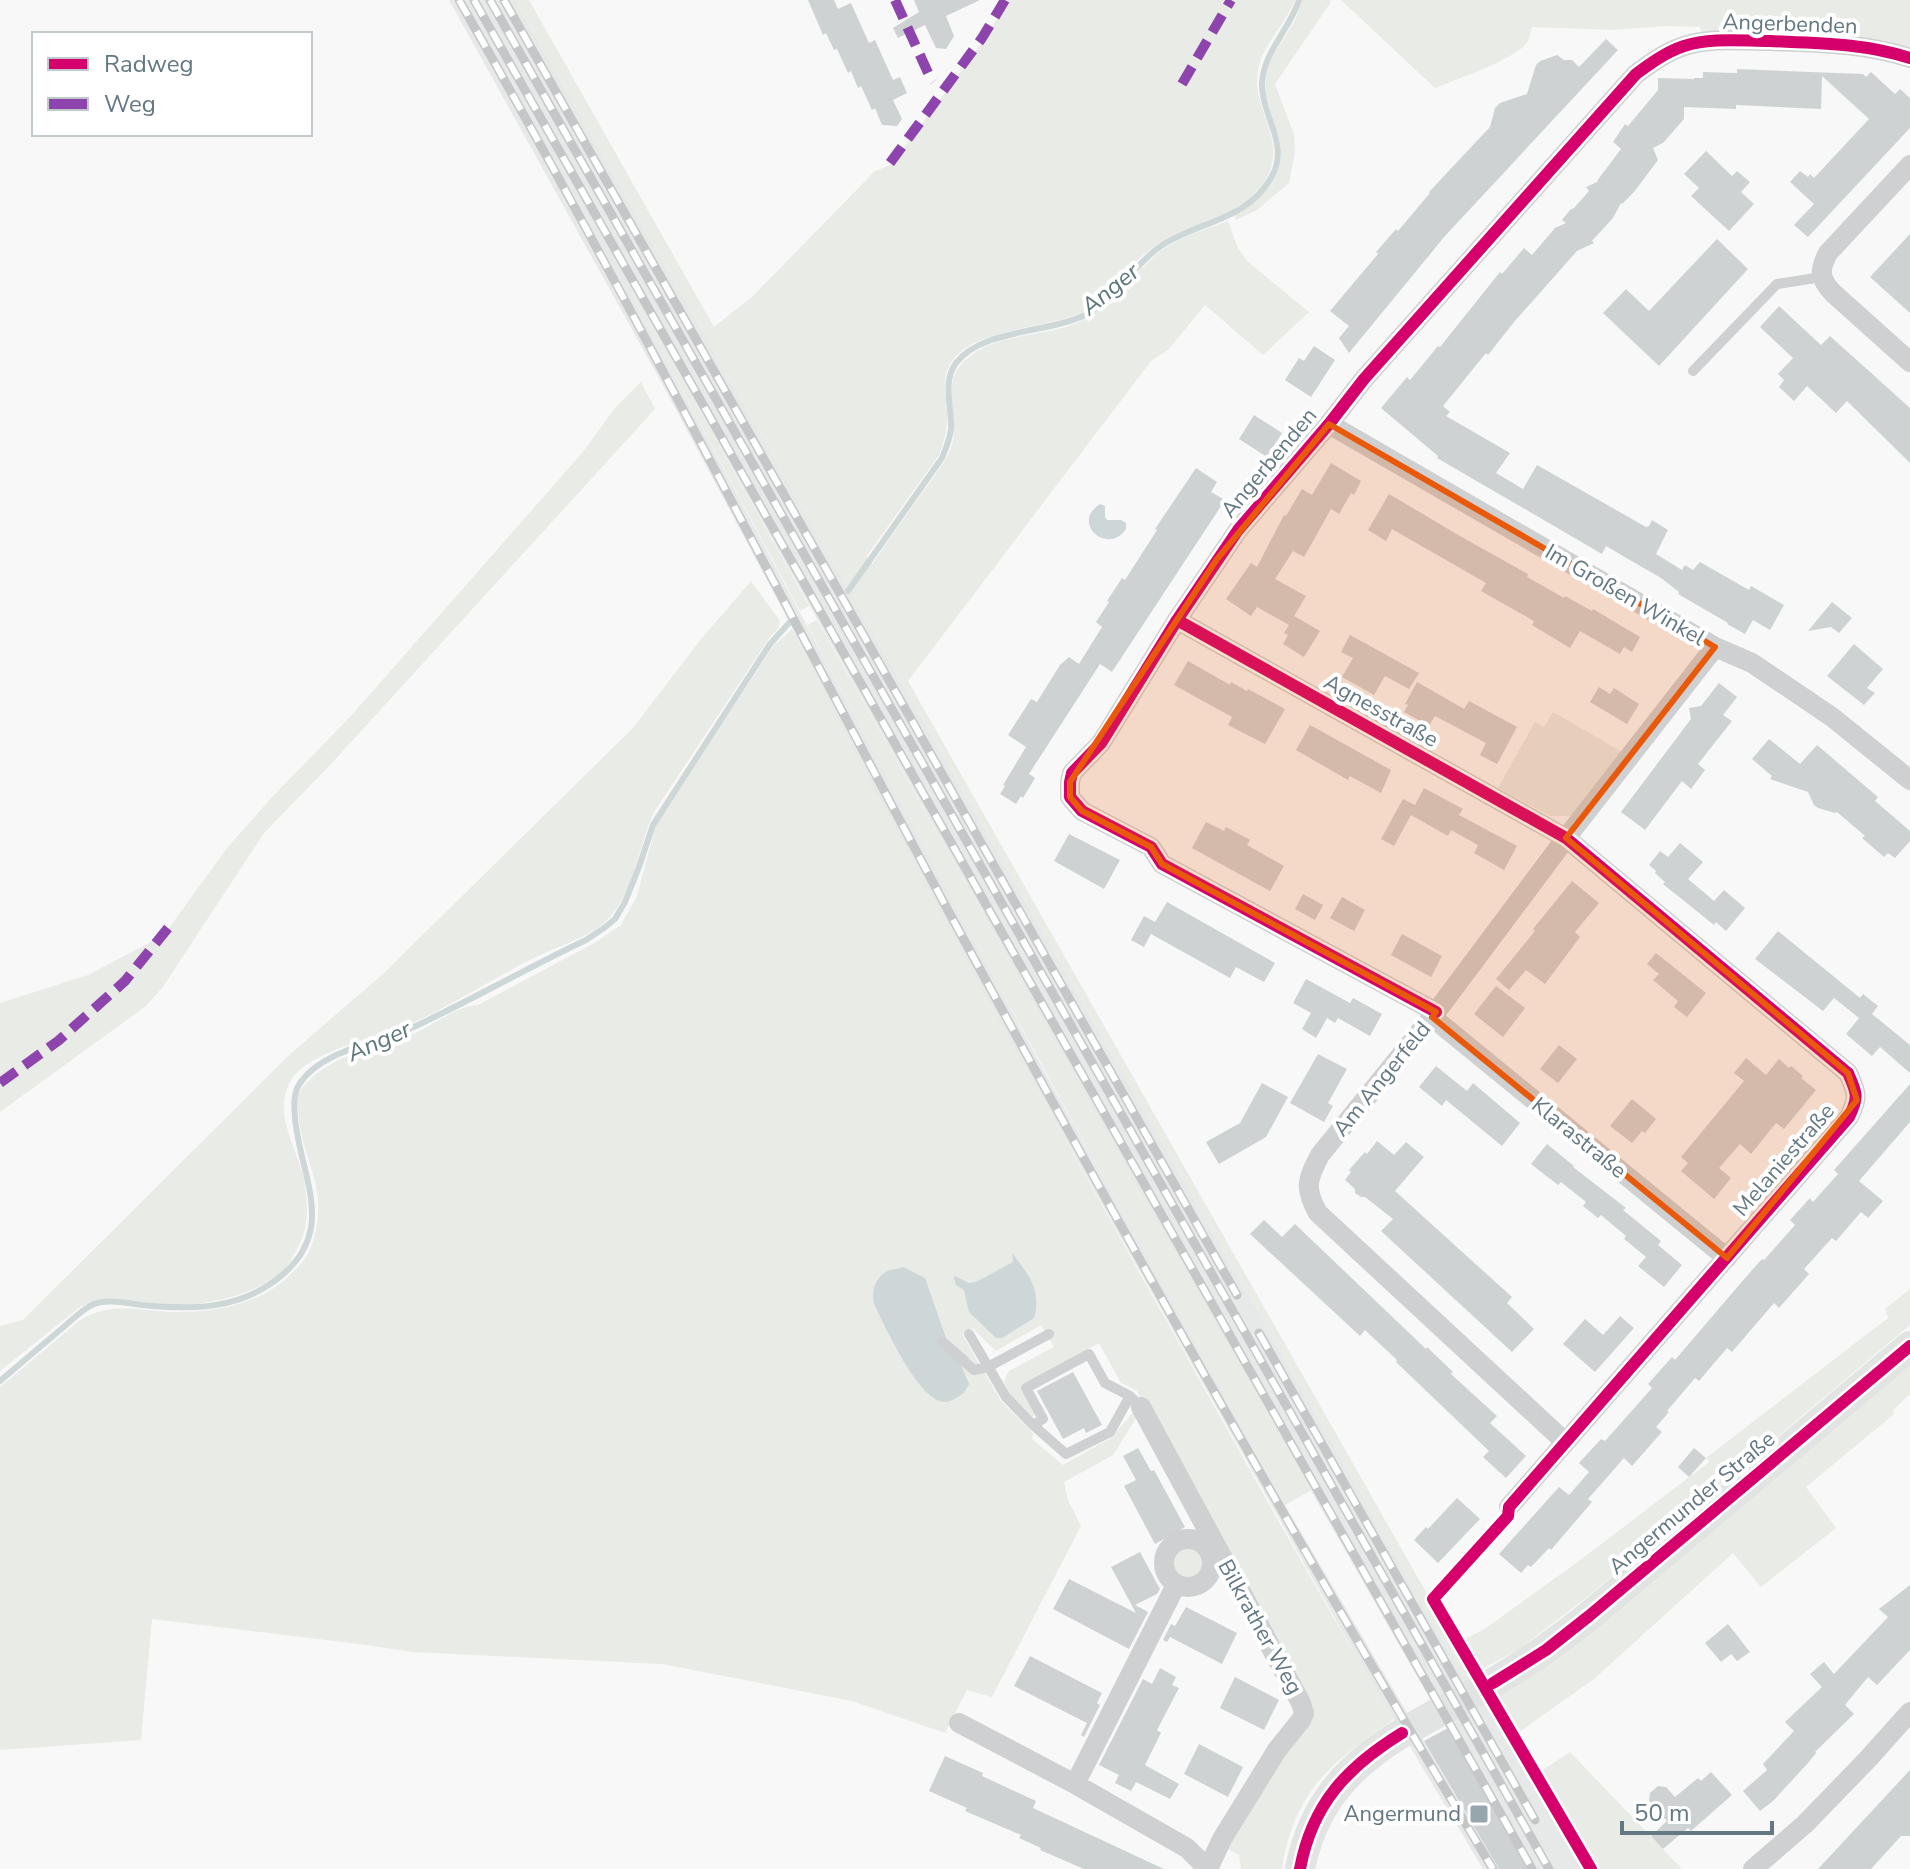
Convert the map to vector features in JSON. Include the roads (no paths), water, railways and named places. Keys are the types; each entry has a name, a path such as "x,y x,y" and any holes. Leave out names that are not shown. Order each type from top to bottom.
{"main road":[{"name":"Angermunder Straße","path":"1300,1869 1304,1847 1321,1808 1346,1775 1363,1760 1402,1733 1546,1650 1910,1346"}],"street":[{"name":"Angerbenden","path":"1434,1015 1162,864 1151,847 1082,811 1070,797 1072,773 1101,743 1177,620 1238,530 1364,379 1636,74 1655,60 1684,46 1729,40 1844,44 1910,58"},
{"path":"1910,165 1828,253 1822,277 1833,293 1910,362"},
{"name":"Im Großen Winkel","path":"1329,424 1715,647 1752,663 1832,717 1910,780"},
{"name":"Agnesstraße","path":"1177,620 1566,838"},
{"name":"Am Angerfeld","path":"1565,1442 1318,1213 1308,1196 1310,1174 1320,1155 1434,1015 1566,838 1715,647"},
{"name":"Melaniestraße","path":"1509,1507 1849,1117 1857,1100 1848,1073 1566,838"},
{"name":"Klarastraße","path":"1434,1015 1727,1258"},
{"name":"Bilkrather Weg","path":"959,1723 1187,1848 1208,1869 1222,1839 1277,1750 1301,1720 1304,1713 1301,1703 1214,1551 1136,1402"},
{"name":"Bilkrather Weg","path":"1193,1539 1214,1551 1212,1568 1205,1581 1191,1588 1176,1585 1170,1580 1164,1558 1171,1545 1193,1539"},
{"path":"1075,1784 1176,1585"},
{"path":"1753,1869 1805,1824 1910,1712"}],"lane":[{"path":"1693,371 1777,284 1822,277"},
{"path":"969,1334 1006,1397 1033,1425 1066,1454 1110,1432 1136,1402 1105,1383 1089,1354 1026,1388 1043,1419 1033,1425"},
{"path":"942,1342 974,1370 988,1367 1049,1334"}],"waterway":[{"name":"Anger","path":"848,591 942,458 950,433 949,378 956,363 982,344 1085,315 1106,300 1161,246 1236,211 1262,191 1277,164 1278,152 1263,95 1264,71 1299,0"},
{"name":"Anger","path":"0,1381 94,1304 215,1305 249,1296 281,1276 298,1258 308,1240 312,1221 308,1181 295,1118 295,1095 300,1083 310,1071 338,1054 439,1015 586,940 615,919 625,902 653,825 770,644 789,623"}],"railway":[{"path":"459,0 587,230 957,927 1087,1164 1219,1401 1493,1869"},
{"path":"474,0 1532,1869"},
{"path":"490,0 1549,1869"},
{"path":"504,0 1237,1295"},
{"path":"1259,1333 1535,1820"}],"place":[{"name":"Angermund","path":"1479,1814"}]}
